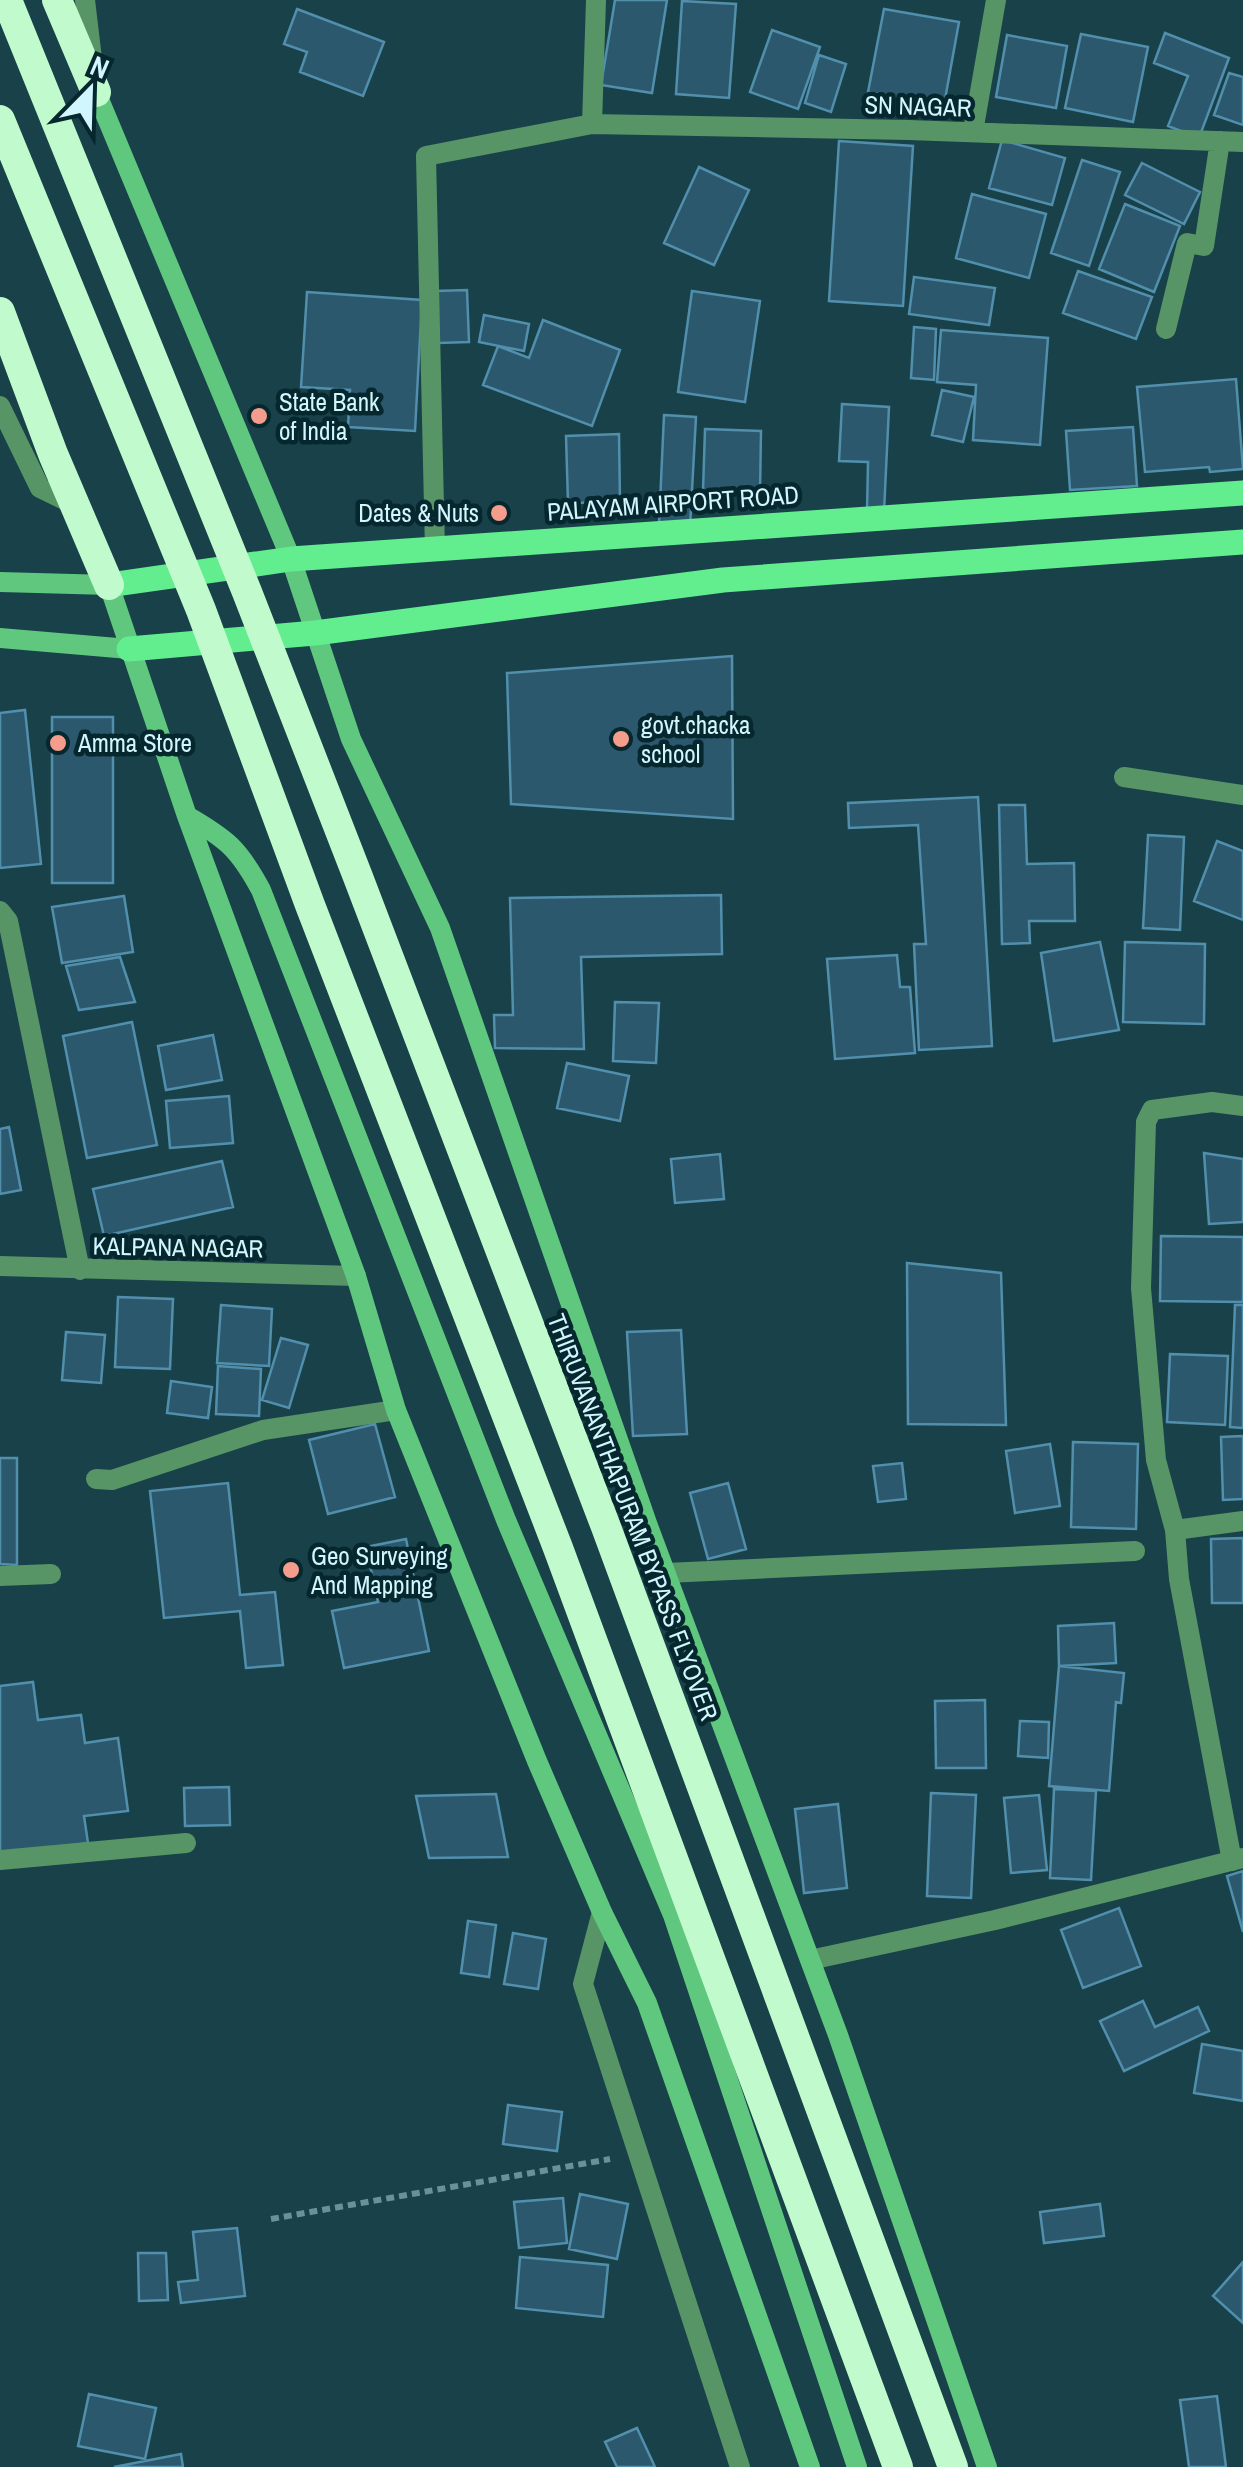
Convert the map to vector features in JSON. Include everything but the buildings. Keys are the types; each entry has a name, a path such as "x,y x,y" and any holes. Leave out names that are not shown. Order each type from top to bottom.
{"highway":[{"name":"THIRUVANANTHAPURAM BYPASS FLYOVER","path":"6,0 247,592 606,1527 953,2467"},
{"path":"57,0 96,92"},
{"path":"0,120 201,610 310,905 558,1548 898,2467"},
{"path":"0,312 110,586"}],"main road":[{"name":"PALAYAM AIRPORT ROAD","path":"110,586 291,559 1243,493"},
{"path":"129,649 315,633 724,580 1243,542"}],"street":[{"path":"592,124 596,0"},
{"path":"973,132 996,0"},
{"path":"86,4 96,92 291,559 351,739 440,928 666,1574 810,1960 987,2467"},
{"name":"SN NAGAR","path":"435,550 426,156 592,124 1243,142"},
{"path":"1166,329 1188,243 1204,246 1220,141"},
{"path":"0,406 40,488 75,505"},
{"path":"0,582 110,586 187,816 356,1276 396,1410 602,1912 646,2003 810,2467"},
{"path":"0,638 129,649"},
{"path":"1124,777 1243,795"},
{"path":"187,816 223,836 261,890 506,1520 672,1915 858,2467"},
{"path":"0,912 8,920 80,1270"},
{"path":"810,1960 995,1920 1237,1860 1180,1579 1175,1530 1156,1460 1141,1288 1146,1122 1152,1110 1212,1102 1243,1106"},
{"name":"KALPANA NAGAR","path":"0,1266 356,1276"},
{"path":"96,1480 112,1480 263,1430 396,1410"},
{"path":"1175,1530 1243,1521"},
{"path":"666,1574 1135,1551"},
{"path":"0,1576 50,1574"},
{"path":"0,1860 186,1843"},
{"path":"602,1912 582,1984 740,2467"}],"path":[{"path":"271,2220 638,2154"}],"place":[{"name":"State Bank of India","path":"259,416"},
{"name":"Dates & Nuts","path":"499,513"},
{"name":"govt.chacka school","path":"621,739"},
{"name":"Amma Store","path":"58,743"},
{"name":"Geo Surveying And Mapping","path":"291,1570"}]}
